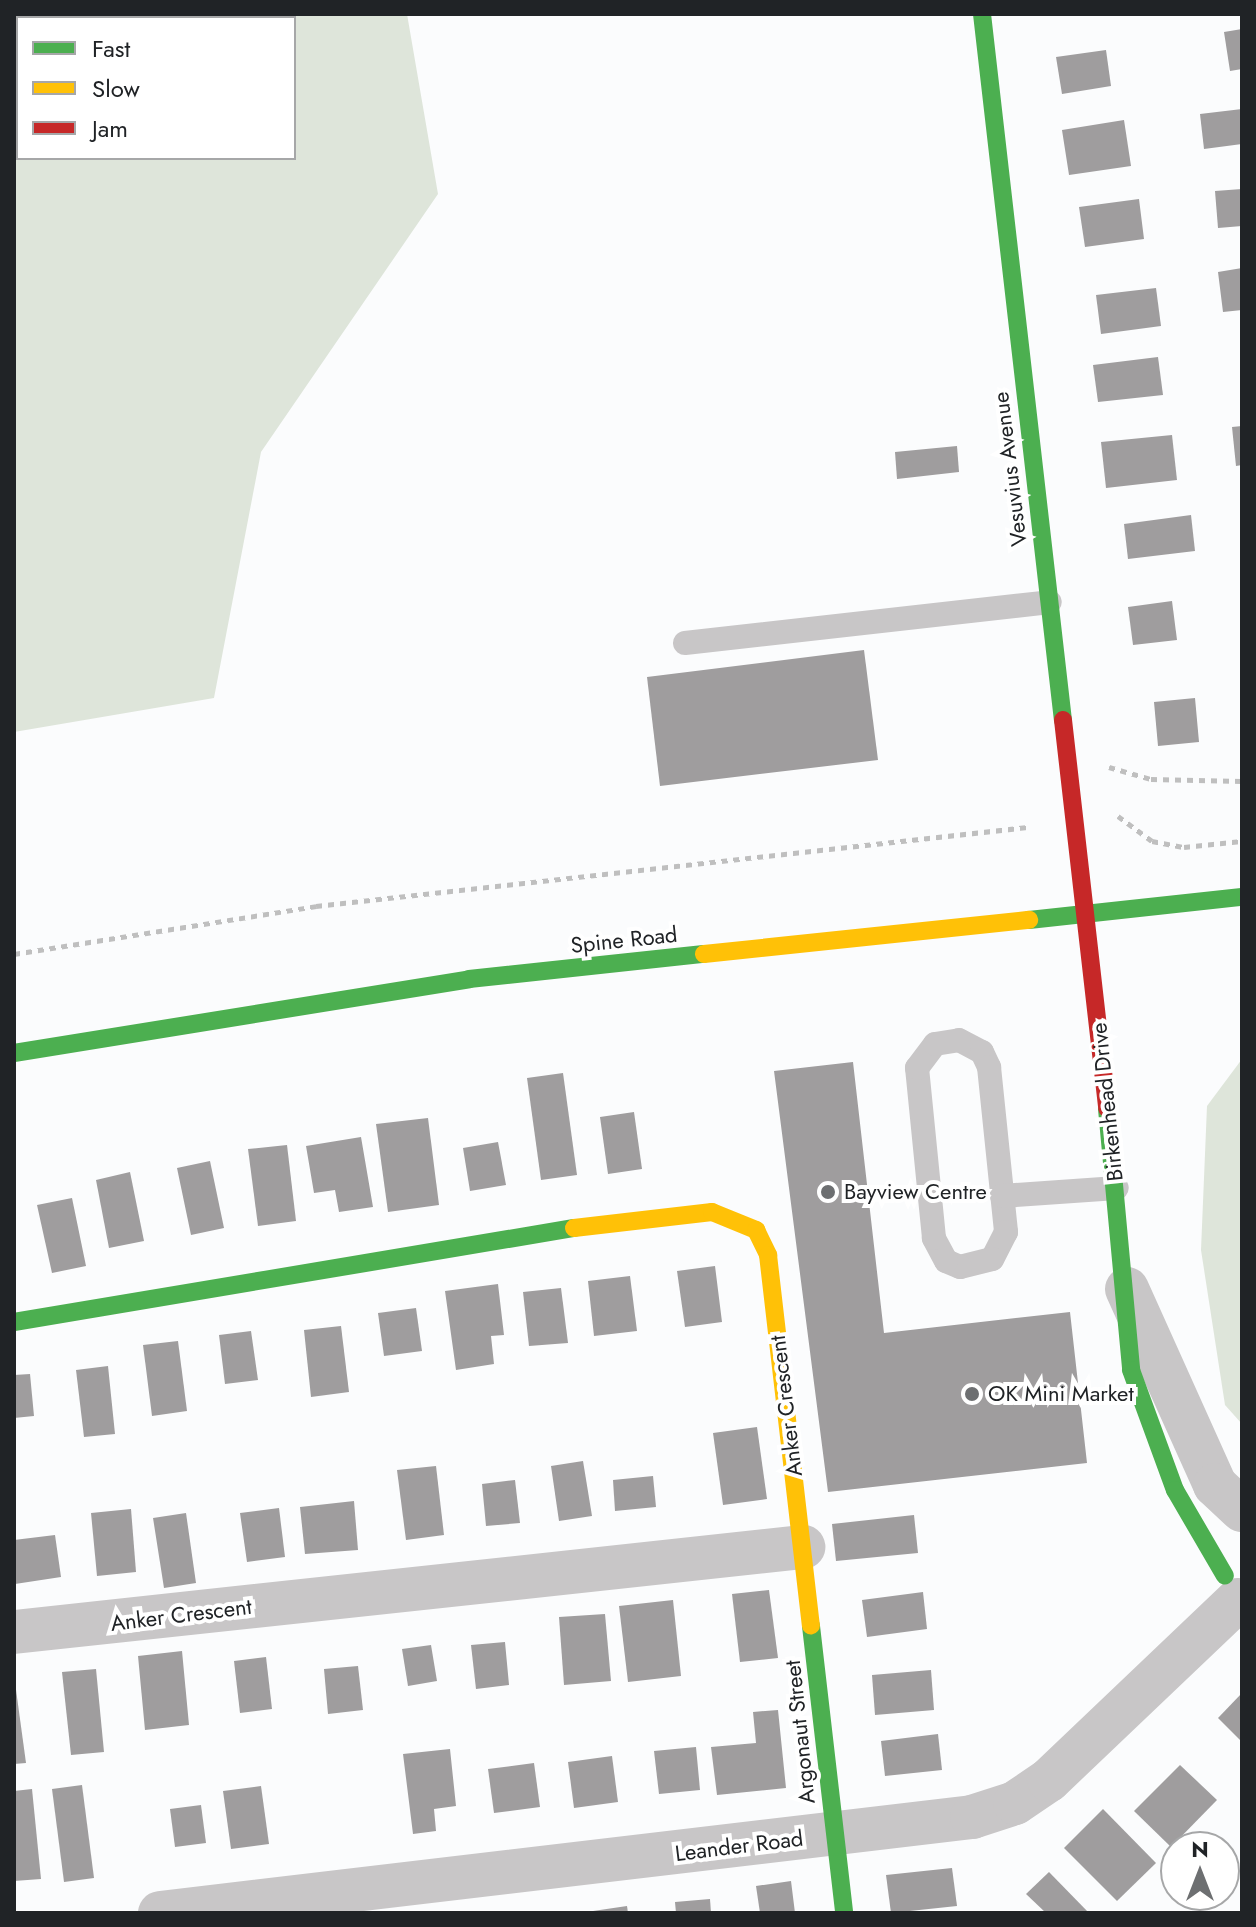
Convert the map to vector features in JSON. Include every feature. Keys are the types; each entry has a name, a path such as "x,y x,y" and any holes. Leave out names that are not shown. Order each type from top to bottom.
{"street":[{"name":"Vesuvius Avenue","path":"982,14 1086,918"},
{"name":"Spine Road","path":"14,1053 469,979 1086,918 1242,897"},
{"name":"Birkenhead Drive","path":"1086,918 1117,1188 1131,1370 1151,1435 1235,1592"},
{"name":"Anker Crescent","path":"14,1322 519,1234 712,1212 738,1217 756,1230 768,1255 803,1547 14,1632"},
{"name":"Birkenhead Drive","path":"1126,1286 1215,1485 1242,1510"},
{"path":"1235,1592 1228,1549 1242,1534"},
{"name":"Argonaut Street","path":"803,1547 844,1913"},
{"name":"Leander Road","path":"160,1913 972,1817 1015,1803 1235,1592"}],"lane":[{"path":"685,643 1050,602"},
{"path":"935,1044 971,1044 989,1067 1002,1196 1002,1248 975,1265 946,1261 934,1238 918,1089 922,1053 935,1044"},
{"path":"1002,1196 1117,1188"}],"path":[{"path":"1109,767 1126,776 1242,781"},
{"path":"1118,816 1152,841 1184,847 1242,841"},
{"path":"14,954 316,906 1028,827"}],"shaded area":[{"path":"14,14 407,14 438,194 261,452 214,698 14,732"},
{"path":"1242,1059 1242,1424 1225,1405 1201,1250 1207,1106"}],"building":[{"path":"1242,29 1242,69 1230,71 1224,32"},
{"path":"1106,50 1111,86 1062,94 1056,57"},
{"path":"1242,109 1242,144 1204,149 1200,114"},
{"path":"1124,120 1131,166 1069,175 1062,130"},
{"path":"1242,189 1242,226 1218,228 1215,191"},
{"path":"1139,199 1144,239 1085,247 1079,207"},
{"path":"1242,268 1242,310 1223,312 1218,272"},
{"path":"1156,288 1161,326 1101,334 1096,295"},
{"path":"1158,357 1163,395 1098,402 1093,365"},
{"path":"1242,426 1242,465 1236,466 1232,427"},
{"path":"1172,435 1177,480 1106,488 1101,442"},
{"path":"957,446 959,472 897,479 895,452"},
{"path":"1191,515 1195,551 1128,559 1124,524"},
{"path":"1172,601 1177,640 1133,645 1128,607"},
{"path":"864,650 878,760 660,786 647,677"},
{"path":"1195,698 1199,742 1158,746 1154,702"},
{"name":"Bayview Centre","path":"853,1062 884,1333 1070,1312 1087,1463 828,1492 774,1071"},
{"path":"563,1073 577,1175 541,1180 527,1078"},
{"path":"634,1112 642,1169 608,1174 600,1117"},
{"path":"428,1118 439,1205 388,1212 376,1124"},
{"path":"361,1137 373,1207 339,1212 335,1190 314,1193 306,1146"},
{"path":"498,1142 506,1185 470,1191 463,1148"},
{"path":"287,1145 296,1221 258,1226 248,1149"},
{"path":"210,1161 224,1228 191,1235 177,1168"},
{"path":"130,1172 144,1241 109,1248 96,1180"},
{"path":"72,1198 86,1266 52,1273 37,1205"},
{"path":"715,1266 722,1322 685,1327 677,1271"},
{"path":"630,1276 637,1331 594,1336 588,1281"},
{"path":"498,1284 504,1335 491,1336 494,1364 456,1370 445,1291"},
{"path":"561,1288 568,1343 529,1346 523,1292"},
{"path":"416,1308 422,1351 384,1356 378,1313"},
{"path":"341,1326 349,1392 311,1397 304,1330"},
{"path":"251,1331 258,1380 225,1384 219,1335"},
{"path":"178,1341 187,1411 152,1416 143,1345"},
{"path":"108,1366 115,1434 84,1437 76,1370"},
{"path":"30,1374 34,1416 14,1418 14,1375"},
{"path":"757,1427 767,1499 723,1505 713,1433"},
{"path":"583,1461 592,1516 559,1521 551,1466"},
{"path":"436,1466 444,1535 406,1540 397,1470"},
{"path":"653,1476 656,1507 615,1511 613,1480"},
{"path":"515,1480 520,1523 486,1526 482,1484"},
{"path":"354,1501 358,1550 305,1554 300,1507"},
{"path":"279,1508 285,1557 247,1562 240,1513"},
{"path":"131,1509 136,1572 97,1576 91,1513"},
{"path":"186,1513 196,1583 164,1588 153,1518"},
{"path":"914,1515 918,1553 836,1561 832,1524"},
{"path":"55,1535 61,1577 15,1584 14,1540"},
{"path":"769,1590 778,1658 740,1662 732,1594"},
{"path":"923,1592 927,1629 867,1637 862,1600"},
{"path":"673,1600 681,1676 628,1682 619,1606"},
{"path":"605,1614 611,1681 564,1685 559,1617"},
{"path":"505,1642 509,1685 476,1689 471,1645"},
{"path":"431,1645 437,1681 408,1686 402,1649"},
{"path":"182,1651 189,1725 145,1730 138,1656"},
{"path":"266,1657 272,1709 240,1713 234,1661"},
{"path":"358,1666 363,1710 328,1714 324,1669"},
{"path":"96,1669 104,1752 71,1755 62,1672"},
{"path":"931,1670 934,1710 875,1715 872,1675"},
{"path":"14,1675 26,1763 14,1764"},
{"path":"1242,1693 1242,1742 1218,1718"},
{"path":"778,1710 786,1788 717,1795 711,1747 756,1743 753,1712"},
{"path":"938,1734 942,1770 885,1776 881,1741"},
{"path":"696,1747 700,1790 659,1794 654,1751"},
{"path":"450,1749 456,1806 434,1809 436,1831 413,1834 403,1754"},
{"path":"612,1756 618,1802 574,1808 568,1762"},
{"path":"534,1763 540,1807 494,1813 488,1769"},
{"path":"1180,1765 1217,1800 1187,1831 1160,1831 1160,1836 1134,1811"},
{"path":"82,1785 94,1878 64,1882 52,1789"},
{"path":"261,1786 269,1844 231,1849 223,1791"},
{"path":"32,1789 41,1879 14,1881 14,1791"},
{"path":"201,1805 206,1843 175,1847 170,1809"},
{"path":"1103,1809 1156,1863 1117,1901 1064,1848"},
{"path":"952,1868 957,1906 891,1913 886,1875"},
{"path":"1049,1872 1089,1913 1046,1913 1026,1894"},
{"path":"791,1881 795,1913 760,1913 756,1886"},
{"path":"710,1899 711,1913 676,1913 675,1902"},
{"path":"627,1906 628,1913 593,1911"}],"traffic: fast":[{"path":"982,14 1063,720"},
{"path":"1029,920 1242,897"},
{"path":"14,1053 469,979 704,954"},
{"path":"1107,1109 1131,1370 1175,1490 1225,1576"},
{"path":"14,1322 574,1228"},
{"path":"811,1626 844,1913"}],"traffic: slow":[{"path":"704,954 1029,920"},
{"path":"574,1228 712,1212 756,1230 768,1255 811,1626"}],"traffic: jam":[{"path":"1063,720 1107,1109"}],"place":[{"name":"Bayview Centre","path":"828,1192"},
{"name":"OK Mini Market","path":"972,1394"}]}
